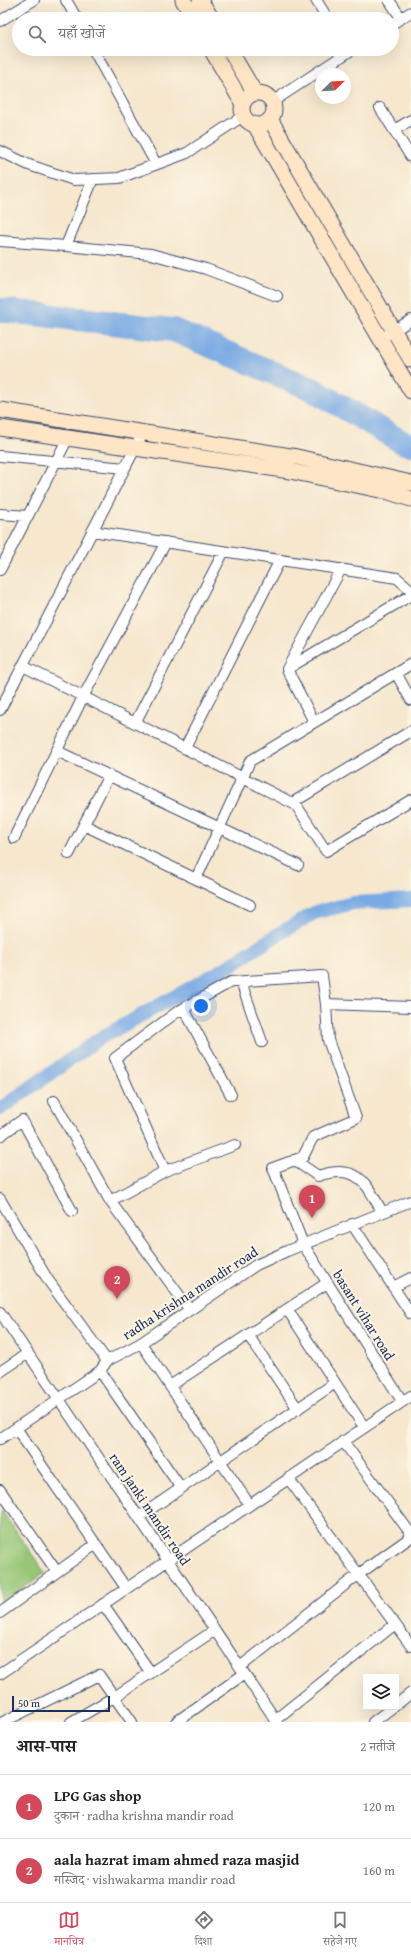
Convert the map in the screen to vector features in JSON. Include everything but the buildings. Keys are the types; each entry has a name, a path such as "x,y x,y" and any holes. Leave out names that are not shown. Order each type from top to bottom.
{"street":[{"path":"15,12 34,0"},
{"path":"66,0 72,12"},
{"path":"183,0 190,12"},
{"path":"200,0 208,12"},
{"path":"316,0 324,12"},
{"path":"389,0 393,12"},
{"path":"399,19 411,12"},
{"path":"0,21 12,14"},
{"path":"97,56 156,164"},
{"path":"215,56 247,115 411,391"},
{"path":"233,56 255,93"},
{"path":"272,102 340,56"},
{"path":"255,93 263,94 272,102 274,113 266,123 247,115 247,97 255,93"},
{"path":"380,108 411,157"},
{"path":"0,151 29,166 74,180 119,178 187,153 247,115"},
{"path":"270,119 411,360"},
{"path":"394,130 411,120"},
{"path":"66,246 93,179"},
{"path":"0,241 151,254 206,269 277,296"},
{"path":"380,340 411,320"},
{"path":"0,410 297,456 411,483"},
{"path":"0,428 290,471 389,492 411,499"},
{"path":"0,710 143,433"},
{"path":"0,569 68,438"},
{"path":"0,456 125,468"},
{"path":"0,514 28,516"},
{"path":"92,531 397,578 411,590"},
{"path":"14,838 84,697 166,542"},
{"path":"135,723 224,551"},
{"path":"185,748 280,560"},
{"path":"287,669 341,569"},
{"path":"287,669 411,595"},
{"path":"196,879 250,760 411,664"},
{"path":"23,666 296,805 326,851 411,800"},
{"path":"287,669 314,722"},
{"path":"396,673 411,700"},
{"path":"292,803 411,731"},
{"path":"57,751 298,865"},
{"path":"69,854 109,775"},
{"path":"84,825 250,905"},
{"path":"165,1171 114,1058 184,1009 231,982 322,976 326,1004 328,1040 356,1118 313,1137 303,1157 294,1160"},
{"path":"241,982 262,1042"},
{"path":"326,1004 411,1007"},
{"path":"184,1009 231,1095"},
{"path":"54,1101 110,1201 190,1310"},
{"path":"0,1136 22,1120 72,1211"},
{"path":"110,1201 165,1171 235,1146"},
{"path":"294,1160 318,1176 328,1172 343,1172 360,1177 368,1186 382,1212"},
{"name":"basant vihar road","path":"294,1160 272,1168 303,1244 327,1283 406,1398"},
{"path":"0,1198 48,1280 107,1361"},
{"name":"radha krishna mandir road","path":"0,1439 100,1371 107,1361 141,1343 256,1265 303,1244 411,1201"},
{"path":"352,1224 411,1314"},
{"path":"393,1287 411,1278"},
{"path":"170,1386 327,1283"},
{"path":"287,1309 364,1427"},
{"name":"ram janki mandir road","path":"0,1312 276,1721"},
{"path":"248,1335 298,1409"},
{"path":"141,1343 249,1504"},
{"path":"0,1372 28,1353"},
{"path":"100,1371 181,1488"},
{"path":"139,1517 335,1383"},
{"path":"0,1674 406,1398"},
{"path":"16,1428 126,1588"},
{"path":"176,1722 359,1574 411,1535 343,1441"},
{"path":"288,1478 411,1646"},
{"path":"0,1490 3,1502 56,1572"},
{"path":"0,1613 96,1544"},
{"path":"103,1604 151,1673"},
{"path":"276,1721 395,1624"},
{"path":"71,1722 115,1697 215,1630"},
{"path":"3,1722 99,1675 132,1722"},
{"path":"399,1703 411,1693"},
{"path":"373,1722 389,1710"}],"green space":[{"path":"2,1511 45,1573 0,1604 0,1512"}],"waterway":[{"path":"0,310 173,330 314,390 402,442 411,445"},
{"path":"0,1109 99,1039 224,969 314,913 353,903 411,900"}],"place":[{"name":"LPG Gas shop","path":"312,1218"},
{"name":"aala hazrat imam ahmed raza masjid","path":"117,1299"}]}
